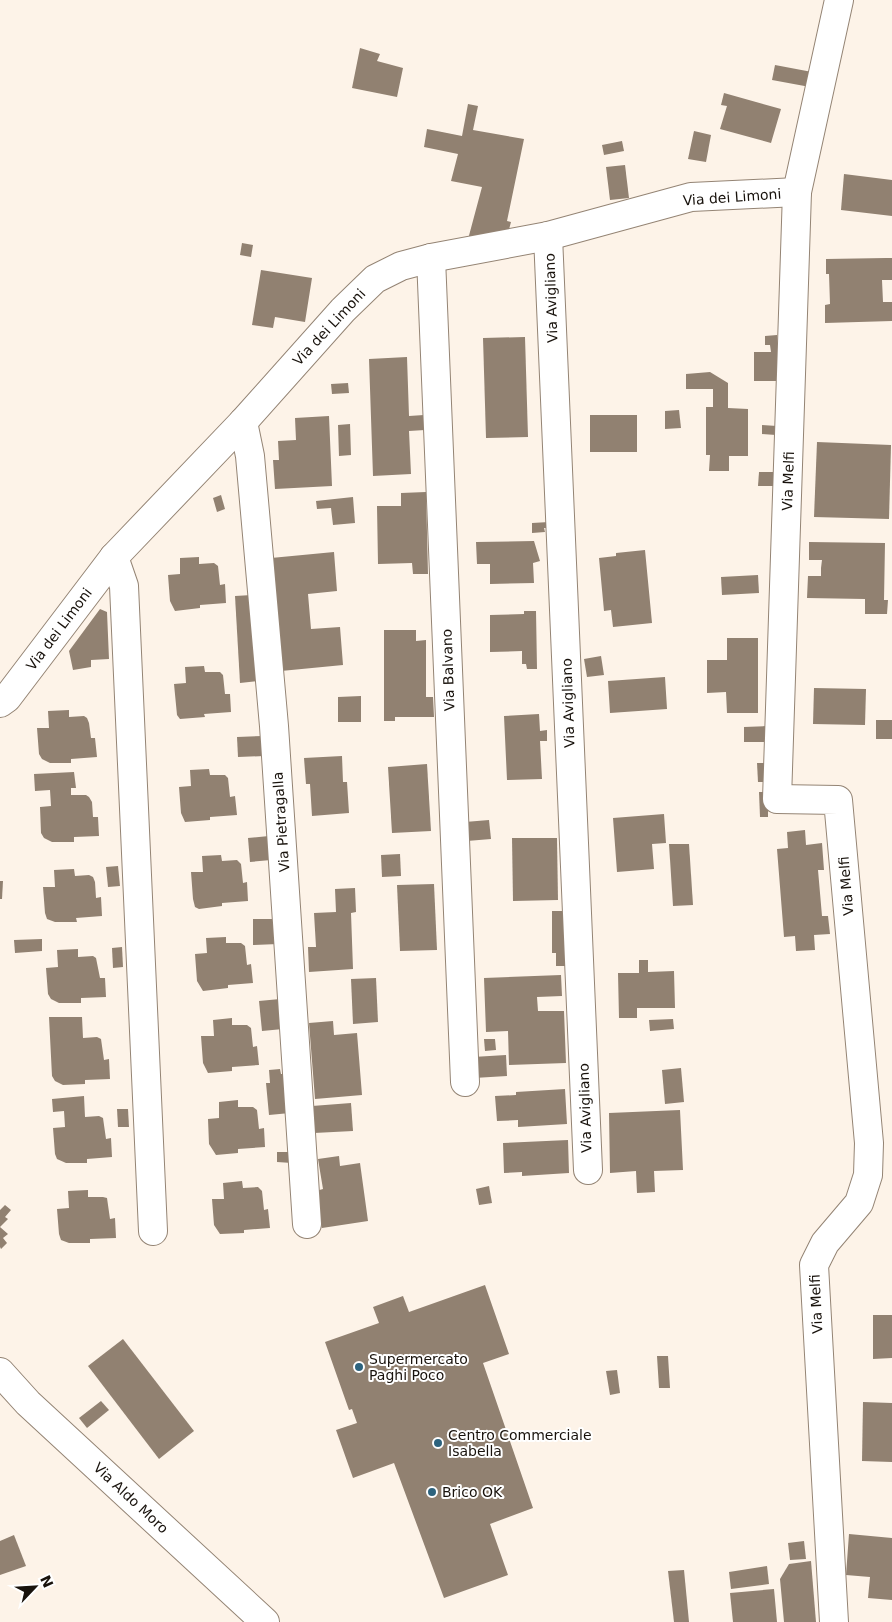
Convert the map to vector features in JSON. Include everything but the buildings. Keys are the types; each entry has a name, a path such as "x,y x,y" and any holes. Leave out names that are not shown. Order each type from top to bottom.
{"street":[{"path":"798,192 839,0"},
{"name":"Via dei Limoni","path":"0,703 7,698 114,557 243,422 343,310 375,279 401,266 431,258 548,236 691,197 798,192"},
{"name":"Via Melfi","path":"798,192 777,798 838,800 869,1143 868,1175 859,1203 825,1244 814,1264 834,1622"},
{"name":"Via Avigliano","path":"548,236 588,1170"},
{"name":"Via Balvano","path":"431,258 465,1082"},
{"name":"Via Pietragalla","path":"243,422 250,456 273,717 307,1224"},
{"path":"114,557 124,586 153,1231"},
{"name":"Via Aldo Moro","path":"0,1372 28,1403 265,1622"}],"place":[{"name":"Supermercato Paghi Poco","path":"359,1367"},
{"name":"Centro Commerciale Isabella","path":"438,1443"},
{"name":"Brico OK","path":"432,1492"}]}
